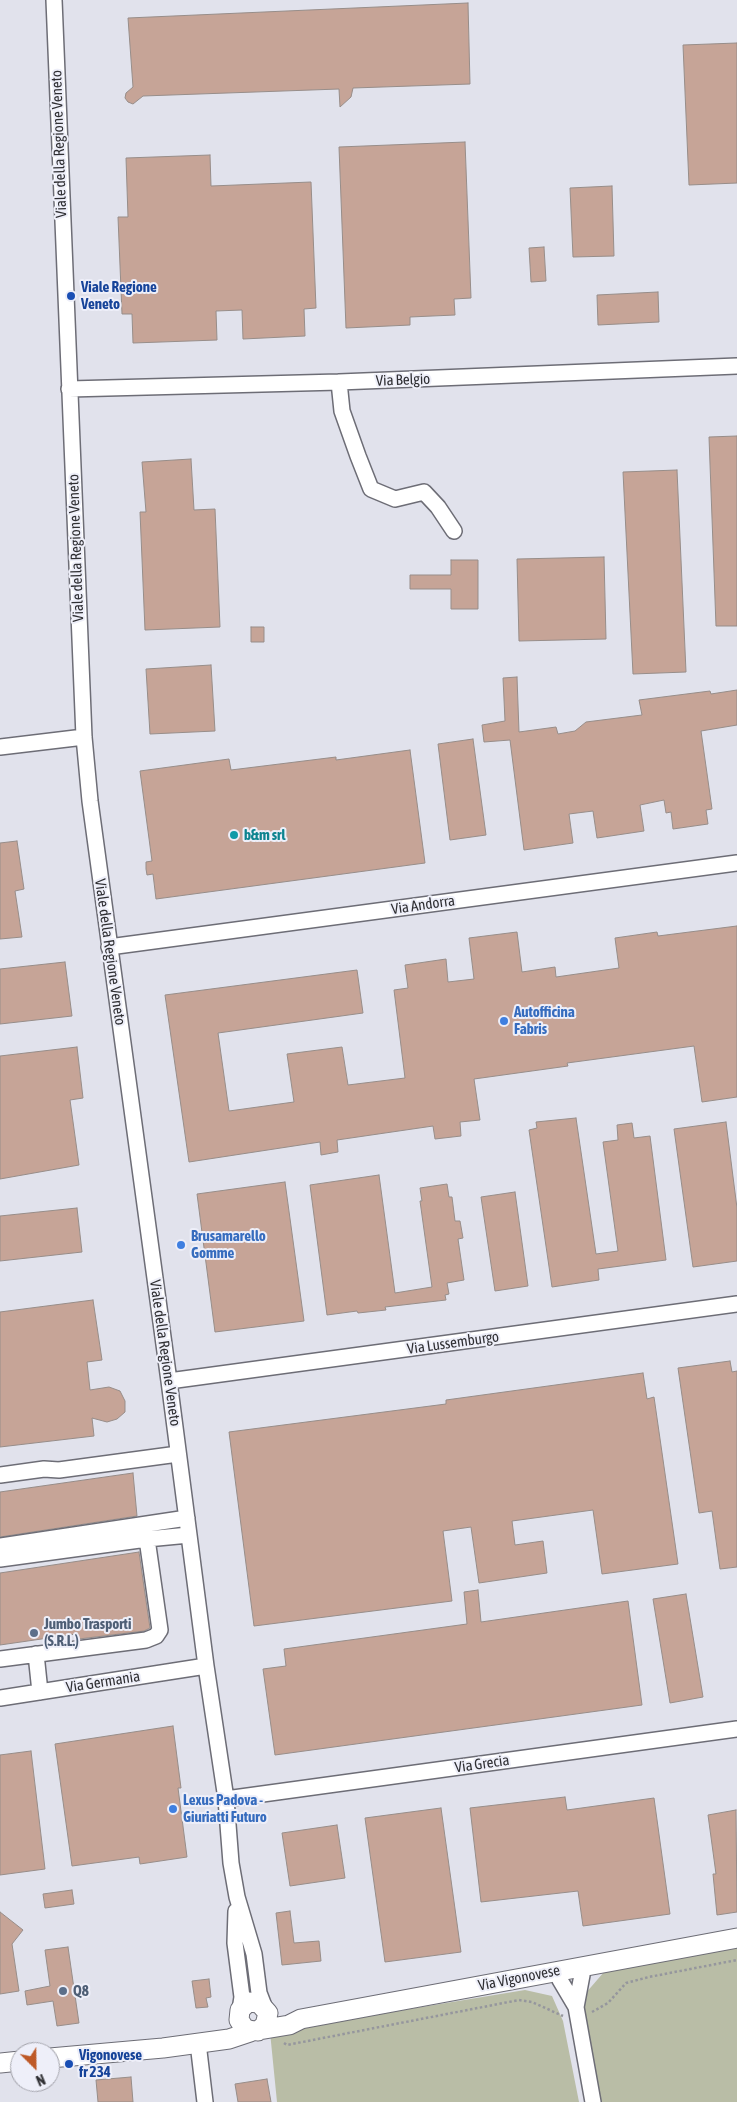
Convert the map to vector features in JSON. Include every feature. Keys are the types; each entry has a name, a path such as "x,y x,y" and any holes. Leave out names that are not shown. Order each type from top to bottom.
{"main road":[{"name":"Via Vigonovese","path":"60,2057 229,2039 256,2031 289,2025 301,2019 737,1938"},
{"name":"Via Vigonovese","path":"207,2041 248,2002 259,2003 266,2009 301,2019"},
{"path":"239,2012 241,2025 244,2029 256,2031 265,2025 266,2009"}],"street":[{"name":"Viale della Regione Veneto","path":"54,0 84,737 90,802 206,1666 226,1799 232,1863 237,1897 254,1954 259,1993 266,2009"},
{"name":"Via Belgio","path":"69,389 339,382 737,366"},
{"path":"339,382 342,411 371,489 395,499 424,492 438,507 454,530"},
{"path":"0,747 84,737"},
{"name":"Via Andorra","path":"109,947 737,862"},
{"name":"Via Lussemburgo","path":"169,1381 737,1304"},
{"path":"0,1475 44,1469 59,1470 178,1454"},
{"path":"0,1546 186,1518"},
{"path":"0,1559 189,1535"},
{"path":"0,1658 146,1640 156,1636 160,1630 148,1540"},
{"path":"36,1654 40,1692"},
{"name":"Via Germania","path":"0,1698 206,1666"},
{"name":"Via Grecia","path":"226,1799 737,1728"},
{"name":"Viale della Regione Veneto","path":"237,1897 235,1943 242,1997 239,2012"},
{"path":"572,2012 582,1975 581,1966"},
{"path":"559,1970 560,1980 572,2012 593,2102"},
{"path":"206,2102 207,2041"}],"path":[{"path":"591,2014 608,2003 626,1983 649,1976 737,1960"},
{"path":"278,2039 287,2045 519,2000 572,2012"}],"green space":[{"path":"737,1946 737,2102 598,2102 585,2013 585,1994 604,1972"},
{"path":"525,1990 552,1996 563,2021 579,2102 277,2102 270,2032"}],"building":[{"path":"468,3 470,84 353,88 351,97 340,107 339,89 143,96 133,104 125,98 126,93 133,87 128,18"},
{"path":"737,43 737,183 689,185 683,45"},
{"path":"465,142 471,298 454,299 455,315 410,317 410,325 346,328 339,147"},
{"path":"210,155 211,186 311,182 316,308 304,309 305,336 243,339 242,310 216,311 217,340 133,343 132,314 122,314 118,217 128,217 126,158"},
{"path":"612,186 614,256 573,257 570,188"},
{"path":"544,247 546,281 531,282 529,248"},
{"path":"658,292 659,322 598,325 597,295"},
{"path":"737,436 737,626 716,626 709,437"},
{"path":"191,459 194,510 215,509 220,627 145,630 140,512 146,512 142,462"},
{"path":"677,470 686,672 633,674 623,472"},
{"path":"604,557 606,639 519,641 517,559"},
{"path":"451,560 478,560 478,609 451,609 451,589 410,589 410,575 451,575"},
{"path":"251,627 264,627 264,642 251,642"},
{"path":"211,665 215,731 150,734 146,669"},
{"path":"517,677 519,732 556,727 558,734 575,731 586,722 642,715 639,700 710,691 711,694 737,690 737,725 701,731 712,809 706,810 708,824 673,829 671,812 666,813 664,800 640,805 644,831 597,838 593,811 569,814 573,843 524,850 510,740 484,742 482,725 505,721 503,678"},
{"path":"473,739 486,835 450,840 438,744"},
{"path":"410,750 425,863 156,899 153,874 147,875 146,869 146,862 152,861 140,771 229,759 231,770 336,757 336,760"},
{"path":"17,841 24,889 15,891 22,937 0,939 0,843"},
{"path":"737,926 737,1097 702,1102 694,1046 567,1063 568,1066 474,1079 480,1120 460,1122 461,1136 435,1139 433,1126 337,1140 338,1152 321,1155 320,1142 189,1162 165,995 357,970 363,1013 218,1033 229,1111 294,1102 287,1054 342,1047 348,1085 405,1078 394,990 408,988 405,965 446,959 448,982 474,979 469,938 517,932 522,972 555,967 556,977 619,968 615,938 657,932 658,936"},
{"path":"65,962 72,1016 0,1024 0,969"},
{"path":"77,1047 83,1098 70,1100 79,1165 0,1179 0,1056"},
{"path":"576,1118 596,1254 618,1251 603,1142 618,1140 617,1125 632,1123 634,1138 650,1136 666,1260 598,1269 599,1280 552,1287 529,1130 537,1128 536,1122"},
{"path":"726,1122 737,1208 737,1261 693,1267 674,1129"},
{"path":"379,1175 395,1293 432,1287 420,1201 422,1201 420,1188 447,1184 449,1197 452,1197 455,1221 460,1221 463,1238 458,1239 464,1280 447,1283 449,1294 445,1295 446,1300 385,1307 386,1310 327,1315 310,1185"},
{"path":"285,1182 304,1321 215,1332 197,1194"},
{"path":"515,1192 528,1286 495,1291 481,1197"},
{"path":"77,1208 82,1252 0,1261 0,1216"},
{"path":"93,1300 102,1360 87,1362 90,1390 109,1387 120,1391 125,1401 125,1412 117,1419 107,1422 92,1418 94,1436 0,1447 0,1312"},
{"path":"730,1361 732,1372 737,1371 737,1567 720,1569 712,1511 699,1513 678,1368"},
{"path":"643,1373 647,1399 654,1397 678,1564 602,1574 593,1510 512,1521 515,1545 543,1541 547,1573 479,1583 471,1527 443,1531 452,1601 254,1626 229,1432 446,1404 446,1400"},
{"path":"133,1473 137,1516 0,1537 0,1492"},
{"path":"139,1552 150,1628 144,1631 79,1639 76,1634 0,1645 0,1573"},
{"path":"478,1590 481,1622 628,1601 642,1705 275,1755 263,1669 286,1666 284,1649 467,1624 464,1592"},
{"path":"686,1594 703,1697 670,1703 653,1599"},
{"path":"173,1726 181,1788 178,1788 187,1857 140,1864 139,1857 72,1866 55,1744"},
{"path":"31,1751 45,1869 0,1875 0,1755"},
{"path":"565,1797 567,1810 654,1798 670,1914 583,1926 578,1891 481,1902 470,1808"},
{"path":"441,1808 461,1952 385,1962 365,1818"},
{"path":"736,1810 737,1912 717,1915 713,1874 716,1874 708,1815"},
{"path":"337,1825 345,1878 290,1886 282,1833"},
{"path":"72,1890 74,1904 45,1908 43,1894"},
{"path":"290,1911 294,1943 319,1941 321,1961 282,1965 276,1913"},
{"path":"0,1912 23,1930 12,1944 19,1991 0,1994"},
{"path":"68,1947 79,2023 57,2026 53,2001 27,2005 25,1991 50,1986 45,1950"},
{"path":"209,1979 211,1997 206,1998 208,2007 196,2008 192,1981"},
{"path":"131,2077 133,2102 98,2102 96,2080"},
{"path":"267,2079 271,2102 238,2102 235,2084"}],"place":[{"name":"Viale Regione Veneto","path":"71,296"},
{"name":"b&m srl","path":"234,835"},
{"name":"Autofficina Fabris","path":"504,1021"},
{"name":"Brusamarello Gomme","path":"181,1245"},
{"name":"Jumbo Trasporti (S.R.L.)","path":"34,1633"},
{"name":"Lexus Padova - Giuriatti Futuro","path":"173,1809"},
{"name":"Q8","path":"63,1991"},
{"name":"Vigonovese fr 234","path":"69,2064"}]}
